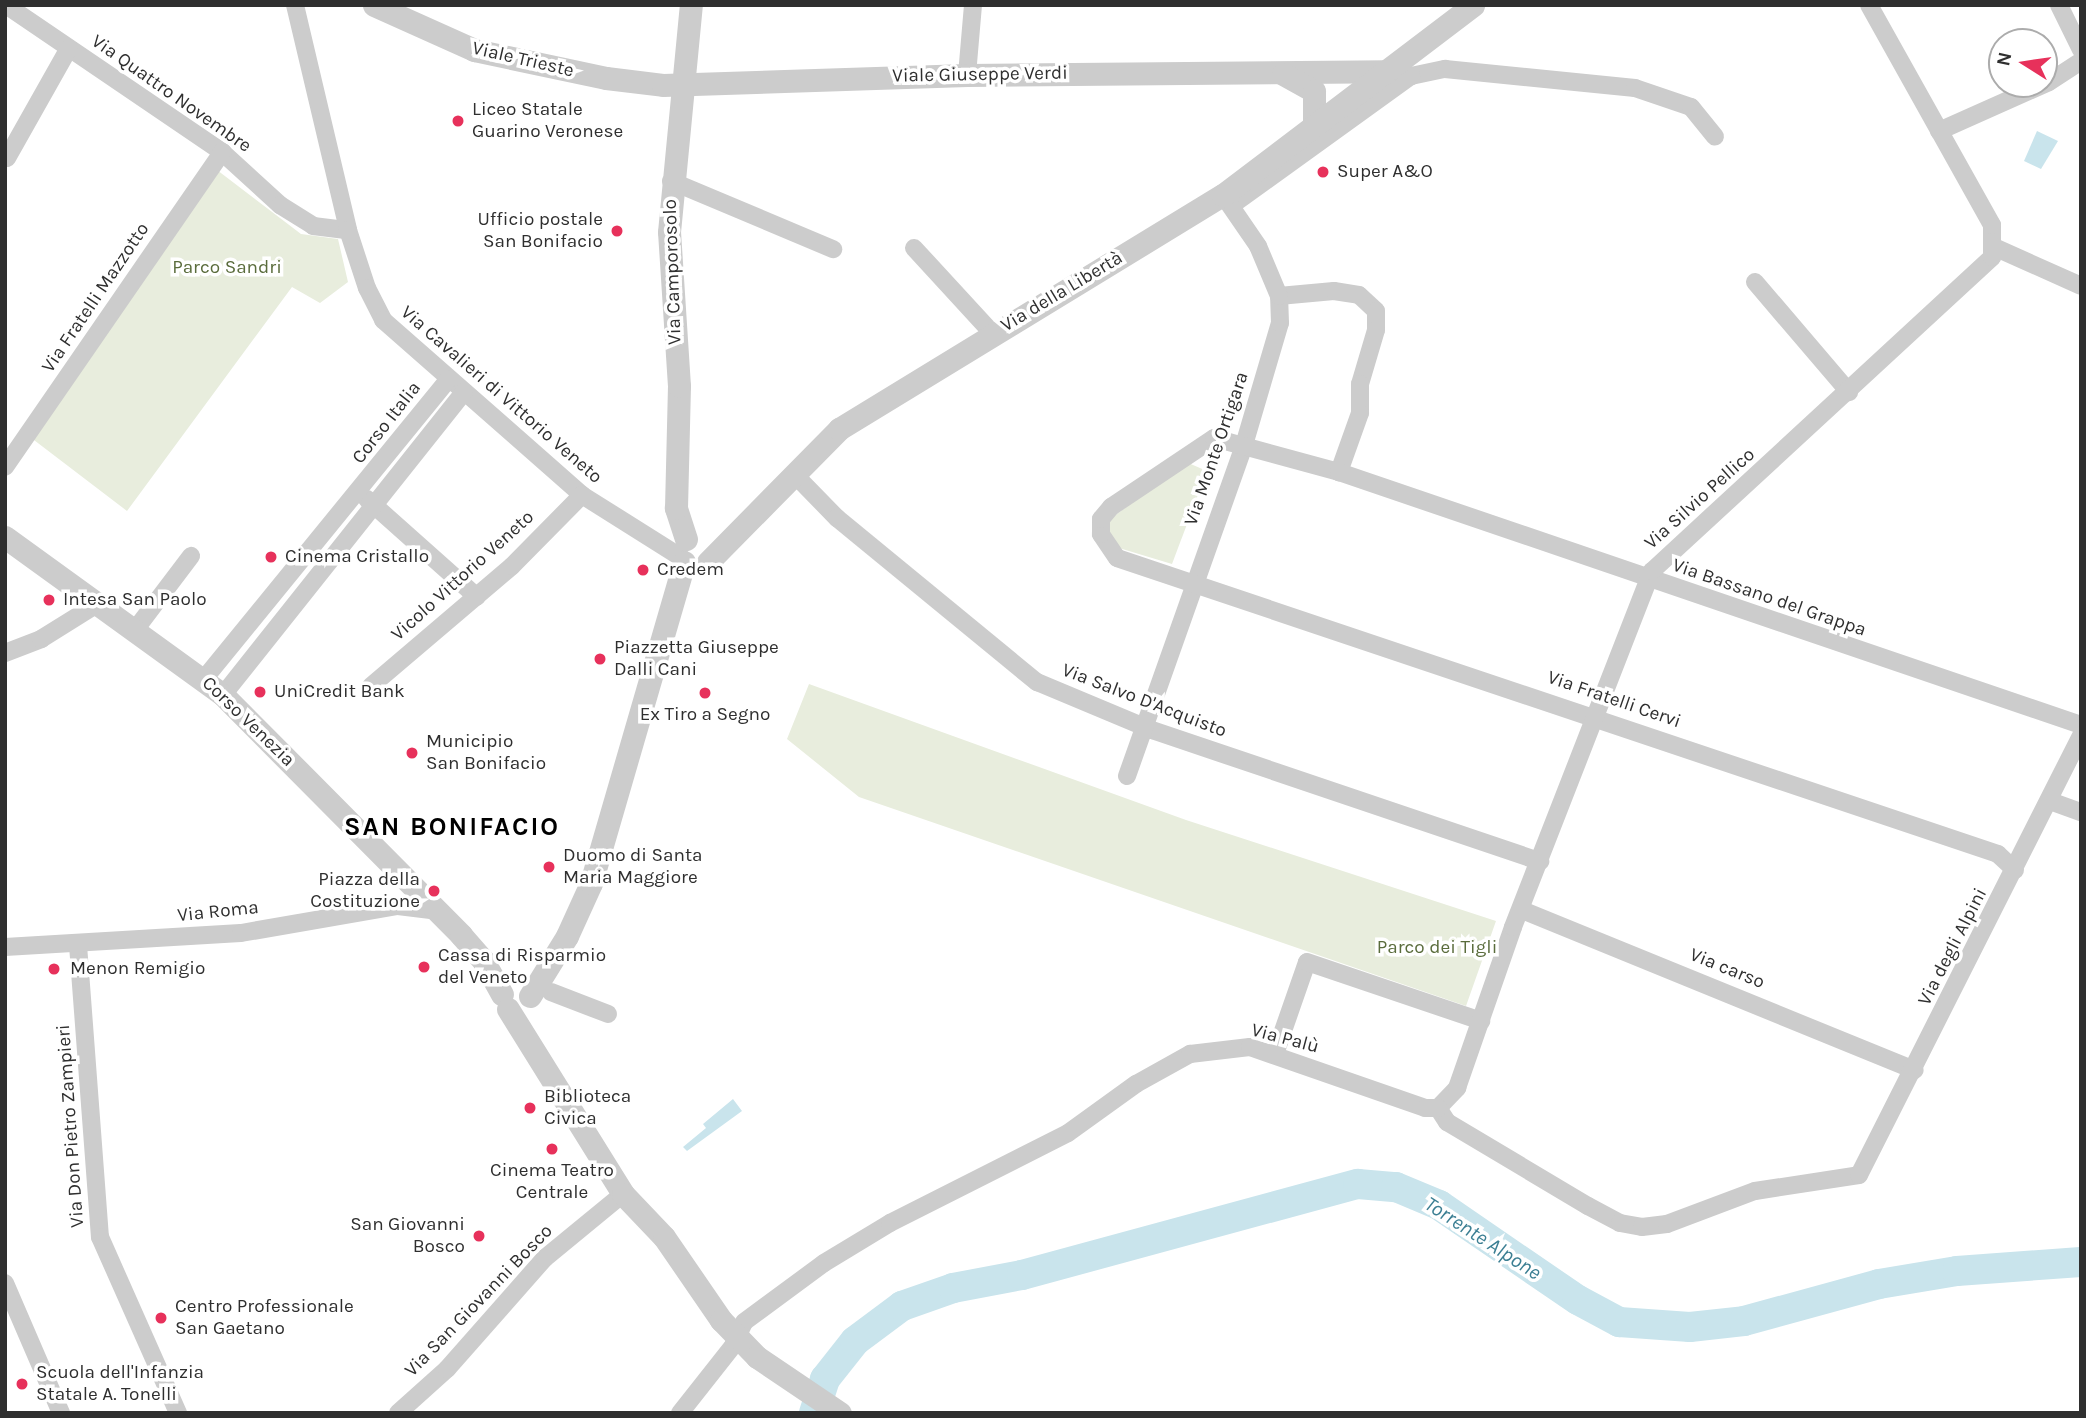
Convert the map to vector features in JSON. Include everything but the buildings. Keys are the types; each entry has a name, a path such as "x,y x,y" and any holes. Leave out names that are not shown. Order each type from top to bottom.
{"street":[{"name":"Via Quattro Novembre","path":"6,5 222,152 280,205 313,226 348,230"},
{"name":"Via Cavalieri di Vittorio Veneto","path":"295,5 348,230 367,288 383,320 582,495 654,544 691,557"},
{"name":"Viale Trieste","path":"374,5 474,50 525,64 606,78 680,83"},
{"name":"Via Camporosolo","path":"691,5 680,83 669,232 679,386 676,508 691,557"},
{"path":"967,75 973,5"},
{"name":"Via della Libertà","path":"691,557 747,524 839,429 993,334 1228,200 1314,125 1343,109 1387,71 1473,5"},
{"path":"1869,5 1992,225 1994,247 2081,286"},
{"path":"2059,5 2081,50"},
{"path":"6,158 69,48"},
{"path":"1939,131 2049,82 2081,61"},
{"path":"1228,200 1343,109 1411,76 1445,69 1635,88 1691,107 1715,136"},
{"path":"1387,71 1411,76"},
{"name":"Viale Giuseppe Verdi","path":"680,83 967,75 1387,71"},
{"name":"Viale Giuseppe Verdi","path":"1280,72 1343,109"},
{"path":"1314,91 1314,125"},
{"name":"Via Fratelli Mazzotto","path":"5,467 222,152"},
{"path":"671,181 833,249"},
{"name":"Via Monte Ortigara","path":"1127,776 1192,583 1244,445 1280,323 1279,296 1258,246 1228,200"},
{"name":"Via Silvio Pellico","path":"1438,1108 1457,1087 1594,715 1652,571 1988,266 1994,247"},
{"path":"914,248 993,334"},
{"path":"1755,282 1849,392"},
{"path":"1279,296 1334,291 1359,295 1376,311 1376,330 1360,384 1360,413 1339,472"},
{"name":"Corso Italia","path":"204,679 294,574 449,379"},
{"path":"223,695 464,392"},
{"name":"Via Bassano del Grappa","path":"1101,534 1101,519 1111,507 1205,441 1214,438 1339,472 1647,580 2081,725"},
{"name":"Via Salvo D'Acquisto","path":"794,474 837,517 1037,682 1146,724 1152,730 1540,860"},
{"name":"Corso Italia","path":"359,493 477,597"},
{"name":"Vicolo Vittorio Veneto","path":"371,686 477,597 582,495"},
{"name":"Via Fratelli Cervi","path":"1101,534 1117,558 1594,715 1998,854 2015,870"},
{"name":"Corso Venezia","path":"5,537 223,695 433,910"},
{"path":"135,630 191,556"},
{"path":"522,994 556,954 591,883 607,837 625,761 691,557"},
{"path":"294,574 310,586"},
{"path":"5,653 41,639 97,604"},
{"name":"Via degli Alpini","path":"1438,1108 1447,1122 1588,1206 1620,1223 1642,1227 1668,1224 1755,1191 1859,1175 2081,735"},
{"path":"2050,801 2081,812"},
{"name":"Via Roma","path":"5,947 78,945 241,933 398,906 433,910"},
{"path":"433,910 522,994 608,1014"},
{"name":"Via carso","path":"1522,910 1914,1070"},
{"name":"Via Don Pietro Zampieri","path":"78,945 100,1237 178,1413"},
{"path":"1275,1054 1307,962 1481,1021"},
{"path":"522,994 538,1055 624,1194 664,1237 737,1337 780,1373 838,1411"},
{"name":"Via Palù","path":"680,1413 737,1337 744,1322 824,1264 890,1223 1068,1133 1162,1067 1212,1049 1250,1047 1425,1108 1438,1108"},
{"name":"Via San Giovanni Bosco","path":"398,1413 447,1369 545,1258 624,1194"},
{"path":"5,1283 61,1413"}],"green space":[{"name":"Parco Sandri","path":"217,170 301,234 338,239 348,282 320,303 292,287 127,511 30,437"},
{"path":"1186,462 1207,471 1172,564 1119,548 1108,532 1109,520"},
{"name":"Parco dei Tigli","path":"809,684 1186,820 1496,921 1466,1006 859,797 787,739"}],"water":[{"path":"2037,131 2058,141 2041,169 2024,161"},
{"path":"733,1099 742,1111 687,1151 683,1147 706,1128 703,1124"}],"waterway":[{"name":"Torrente Alpone","path":"814,1413 825,1379 855,1341 902,1306 953,1288 1022,1275 1358,1184 1396,1187 1439,1205 1578,1300 1619,1322 1690,1327 1744,1321 1879,1284 1957,1271 2081,1262"}],"place":[{"name":"Liceo Statale Guarino Veronese","path":"458,121"},
{"name":"Super A&O","path":"1323,172"},
{"name":"Ufficio postale San Bonifacio","path":"617,231"},
{"name":"Cinema Cristallo","path":"271,557"},
{"name":"Credem","path":"643,570"},
{"name":"Intesa San Paolo","path":"49,600"},
{"name":"Piazzetta Giuseppe Dalli Cani","path":"600,659"},
{"name":"UniCredit Bank","path":"260,692"},
{"name":"Ex Tiro a Segno","path":"705,693"},
{"name":"Municipio San Bonifacio","path":"412,753"},
{"name":"Duomo di Santa Maria Maggiore","path":"549,867"},
{"name":"Piazza della Costituzione","path":"434,891"},
{"name":"Cassa di Risparmio del Veneto","path":"424,967"},
{"name":"Menon Remigio","path":"54,969"},
{"name":"Biblioteca Civica","path":"530,1108"},
{"name":"Cinema Teatro Centrale","path":"552,1149"},
{"name":"San Giovanni Bosco","path":"479,1236"},
{"name":"Centro Professionale San Gaetano","path":"161,1318"},
{"name":"Scuola dell'Infanzia Statale A. Tonelli","path":"22,1384"}],"district":[{"name":"SAN BONIFACIO","path":"452,827"}]}
